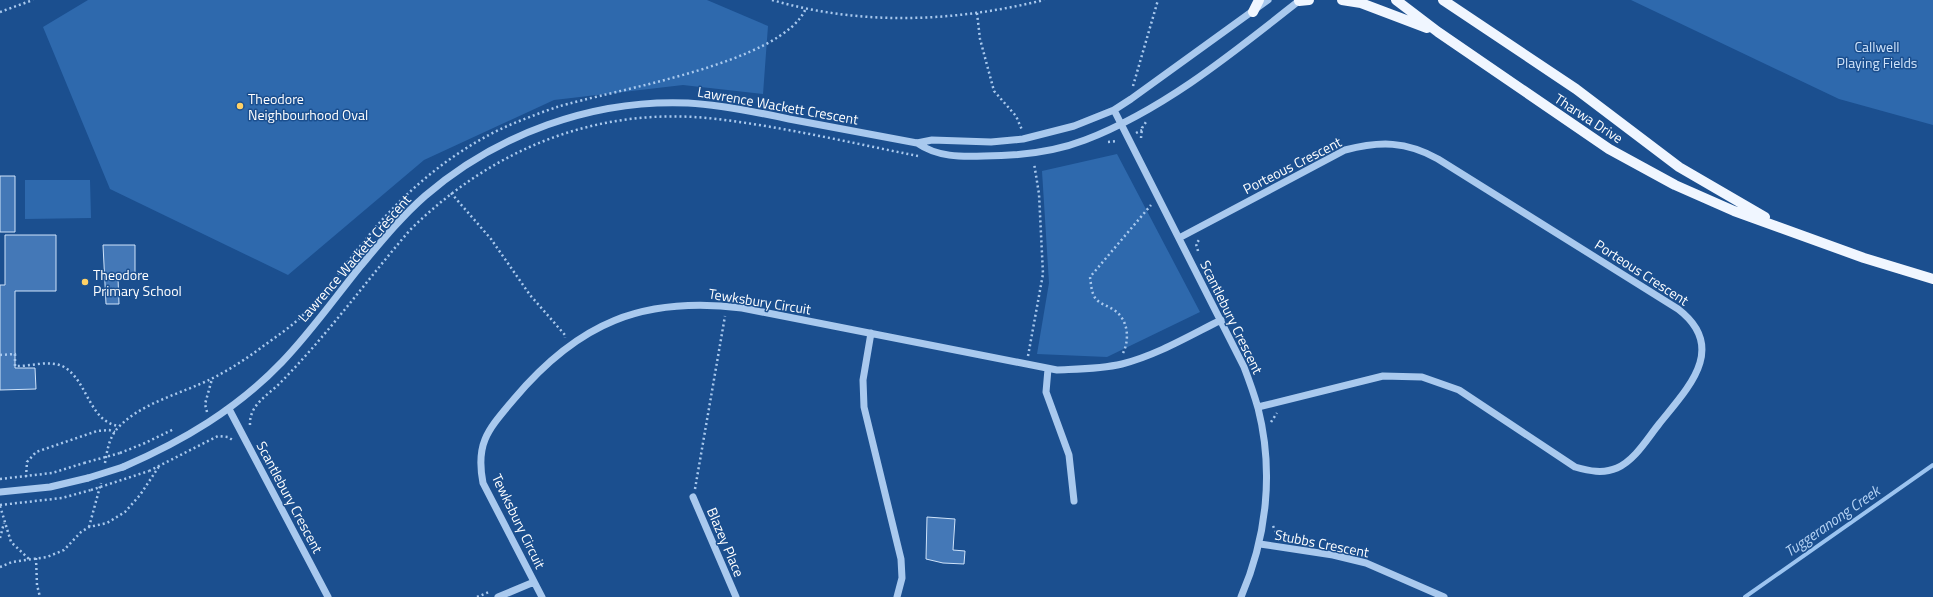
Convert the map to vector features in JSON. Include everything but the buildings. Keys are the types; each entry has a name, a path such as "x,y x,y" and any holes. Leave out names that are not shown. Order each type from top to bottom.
{"main road":[{"path":"1253,12 1258,0"},
{"path":"1342,0 1361,3 1438,32"},
{"name":"Tharwa Drive","path":"1396,0 1438,32 1609,149 1676,185 1734,211 1864,258 1933,279"},
{"name":"Tharwa Drive","path":"1443,0 1576,89 1679,167 1784,228"}],"street":[{"name":"Lawrence Wackett Crescent","path":"917,143 932,140 991,142 1023,139 1074,126 1114,110 1194,55 1268,0"},
{"name":"Lawrence Wackett Crescent","path":"0,492 50,486 88,478 124,467 187,436 229,409 282,361 390,232 424,198 442,182 482,155 524,133 547,124 570,117 617,107 665,103 689,103 737,108 917,143 939,154 959,156 1006,156 1025,154 1065,146 1121,124 1200,76 1303,0"},
{"name":"Scantlebury Crescent","path":"1114,110 1244,367 1258,407 1264,441 1267,475 1265,510 1260,544 1250,577 1241,597"},
{"name":"Porteous Crescent","path":"1179,238 1345,150 1368,144 1380,143 1404,146 1427,153 1438,159 1678,309 1695,327 1701,344 1702,352 1699,369 1691,385 1631,458 1617,468 1600,472 1575,467 1459,390 1422,377 1383,376 1258,407"},
{"name":"Tewksbury Circuit","path":"542,597 483,483 479,466 482,448 494,423 536,373 570,345 612,322 636,313 661,308 711,304 742,308 1048,369 1087,369 1119,364 1153,354 1221,320"},
{"path":"871,333 863,380 864,407 901,559 902,578 897,597"},
{"path":"1048,369 1046,392 1069,455 1074,501"},
{"name":"Scantlebury Crescent","path":"229,409 328,597"},
{"name":"Blazey Place","path":"693,497 736,597"},
{"name":"Stubbs Crescent","path":"1260,544 1333,555 1366,563 1444,597"},
{"path":"498,597 534,582"}],"path":[{"path":"0,12 33,0"},
{"path":"772,0 806,8 858,16 905,19 949,17 1044,0"},
{"path":"105,464 110,441 120,426 142,409 212,379 232,368 306,312 376,227 397,204 427,177 470,146 511,124 557,107 712,68 778,37 794,25 806,8"},
{"path":"977,13 980,39 994,91 1016,116 1023,139"},
{"path":"382,263 410,230 452,193 482,171 516,152 542,141 577,130 615,121 663,116 723,120 926,158"},
{"path":"1101,144 1108,142 1116,143 1142,130"},
{"path":"1025,154 1026,162 1040,161"},
{"path":"1026,364 1043,274 1038,194 1034,162"},
{"path":"452,193 491,239 530,295 565,334 566,340 570,345"},
{"path":"1119,364 1117,357 1121,356 1126,347 1128,334 1124,320 1116,310 1099,302 1094,296 1090,277 1153,203 1159,199"},
{"path":"693,497 725,314 718,314"},
{"path":"0,355 15,354 15,366 49,364 64,367 76,378 87,399 106,422 111,425 120,426"},
{"path":"206,410 212,379"},
{"path":"0,479 52,473 120,453 179,427"},
{"path":"26,477 27,462 36,452 97,431 109,430 115,432"},
{"path":"91,490 149,471 218,436 228,437 234,441"},
{"path":"0,567 29,559 47,557 64,550 81,532 89,527 107,523 125,512 140,495 160,465"},
{"path":"89,527 102,480"},
{"path":"0,506 11,542 29,559"},
{"path":"0,538 4,523"},
{"path":"36,558 37,585 40,597"}],"green space":[{"path":"88,0 707,0 768,26 763,94 683,85 554,100 424,160 288,275 110,189 43,27"},
{"name":"Callwell Playing Fields","path":"1631,0 1933,0 1933,125 1839,99"},
{"path":"1117,154 1200,312 1107,357 1037,354 1049,283 1042,171"},
{"path":"25,180 90,180 91,218 25,219"}],"waterway":[{"name":"Tuggeranong Creek","path":"1745,597 1933,465"}],"place":[{"name":"Theodore Neighbourhood Oval","path":"240,106"},
{"name":"Theodore Primary School","path":"85,282"}]}
